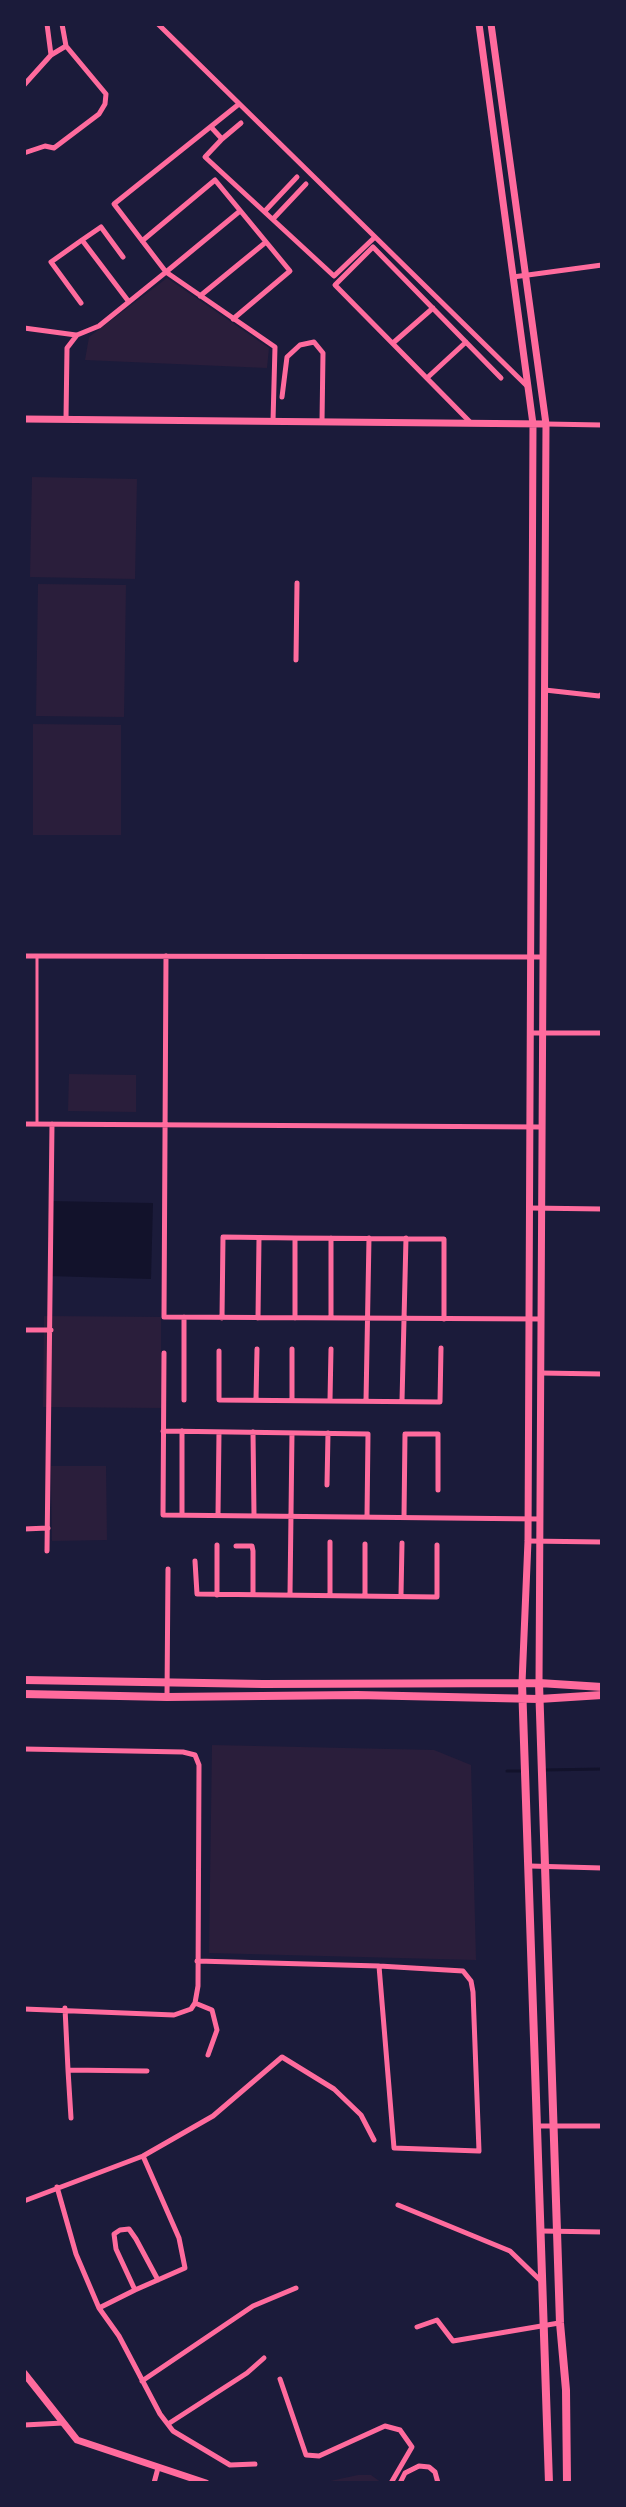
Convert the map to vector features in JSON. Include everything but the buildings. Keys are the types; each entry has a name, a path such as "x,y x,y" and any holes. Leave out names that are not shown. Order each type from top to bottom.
{"main road":[{"path":"24,1680 357,1685 539,1683 602,1687"},
{"path":"522,1683 549,2483"},
{"path":"539,1683 567,2483"},
{"path":"263,1684 263,1696"},
{"path":"319,1684 319,1696"},
{"path":"408,1684 409,1696"},
{"path":"456,1684 456,1697"},
{"path":"357,1685 357,1695"},
{"path":"24,1694 523,1699 602,1695"}],"street":[{"path":"47,24 51,55"},
{"path":"24,153 45,146 54,148 99,114 105,104 106,94 66,46 62,24"},
{"path":"158,24 528,386"},
{"path":"479,24 533,424 529,1519 522,1683"},
{"path":"491,24 546,424 539,1683"},
{"path":"24,85 51,55 66,46"},
{"path":"239,104 114,204 166,272 275,347 273,421"},
{"path":"241,123 205,157 334,276 375,236"},
{"path":"211,127 222,139"},
{"path":"265,211 297,177"},
{"path":"142,241 215,180 290,271 233,319"},
{"path":"273,219 306,184"},
{"path":"24,328 77,335 99,326 240,211"},
{"path":"81,303 51,262 101,227 123,257"},
{"path":"82,240 129,302"},
{"path":"200,296 266,242"},
{"path":"472,423 335,285 373,247 501,378"},
{"path":"513,277 602,265"},
{"path":"393,343 433,308"},
{"path":"66,419 67,348 77,335"},
{"path":"282,397 287,357 300,345 314,342 323,353 322,422"},
{"path":"427,378 466,342"},
{"path":"24,419 602,425"},
{"path":"296,660 297,583"},
{"path":"545,690 601,696"},
{"path":"24,956 543,957"},
{"path":"166,956 164,1317 541,1319"},
{"path":"531,1033 602,1033"},
{"path":"24,1124 542,1127"},
{"path":"47,1551 52,1124"},
{"path":"530,1208 602,1209"},
{"path":"222,1318 223,1237 444,1239 444,1319"},
{"path":"258,1318 259,1238"},
{"path":"295,1238 295,1318"},
{"path":"331,1238 331,1318"},
{"path":"366,1401 369,1238"},
{"path":"402,1401 406,1238"},
{"path":"184,1317 184,1400"},
{"path":"24,1330 51,1330"},
{"path":"219,1351 219,1400 440,1402 441,1348"},
{"path":"256,1400 257,1349"},
{"path":"292,1349 292,1400"},
{"path":"330,1400 331,1349"},
{"path":"164,1353 163,1515 540,1519"},
{"path":"541,1373 602,1374"},
{"path":"163,1431 368,1434 367,1517"},
{"path":"182,1431 182,1515"},
{"path":"218,1516 219,1432"},
{"path":"253,1432 254,1515"},
{"path":"290,1594 292,1433"},
{"path":"327,1485 328,1433"},
{"path":"404,1517 405,1434 438,1434 438,1490"},
{"path":"24,1529 48,1528"},
{"path":"528,1541 602,1542"},
{"path":"330,1542 330,1595"},
{"path":"401,1595 402,1543"},
{"path":"365,1544 365,1595"},
{"path":"217,1545 217,1595"},
{"path":"195,1561 196,1593 437,1597 437,1545"},
{"path":"236,1546 252,1546 253,1594"},
{"path":"167,1697 168,1569"},
{"path":"24,1749 183,1752 195,1755 199,1765 198,1986 191,2009 174,2015 65,2008 24,2009"},
{"path":"530,1866 602,1868"},
{"path":"197,1961 379,1966 463,1971 471,1981 479,2151 394,2148 379,1966"},
{"path":"195,2003 212,2010 217,2030 208,2055"},
{"path":"65,2008 71,2118"},
{"path":"24,2201 143,2156 213,2116 282,2057 334,2089 361,2115 374,2140"},
{"path":"68,2070 147,2071"},
{"path":"537,2126 602,2126"},
{"path":"99,2308 185,2268 179,2238 143,2156"},
{"path":"57,2187 76,2254 99,2308 119,2336 173,2431 230,2465 255,2464"},
{"path":"398,2205 510,2251 543,2283"},
{"path":"135,2290 116,2249 114,2234 120,2230 129,2229 158,2280"},
{"path":"541,2231 602,2232"},
{"path":"142,2381 253,2306 296,2288"},
{"path":"417,2327 437,2320 453,2341 560,2323"},
{"path":"168,2424 247,2373 264,2358"},
{"path":"24,2373 77,2440 206,2483"},
{"path":"280,2379 306,2455 319,2456 385,2426 400,2430 412,2447 391,2483"},
{"path":"24,2425 63,2423"},
{"path":"404,2461 411,2468 429,2467 435,2472 438,2483"},
{"path":"154,2483 158,2468"},
{"path":"400,2483 411,2468"}],"lane":[{"path":"37,956 37,1124"}],"shaded area":[{"path":"167,278 269,348 267,368 85,360 89,337"},
{"path":"32,477 137,479 135,579 30,577"},
{"path":"38,584 126,585 124,717 36,716"},
{"path":"33,724 121,725 121,835 33,835"},
{"path":"69,1074 136,1075 136,1112 68,1111"},
{"path":"49,1201 153,1203 151,1279 48,1276"},
{"path":"44,1316 161,1317 161,1408 43,1407"},
{"path":"51,1466 106,1466 107,1540 52,1541"},
{"path":"212,1745 434,1750 471,1765 476,1960 209,1953"},
{"path":"371,2475 382,2483 321,2483"}],"waterway":[{"path":"544,1770 602,1769"},
{"path":"507,1771 523,1771"}]}
